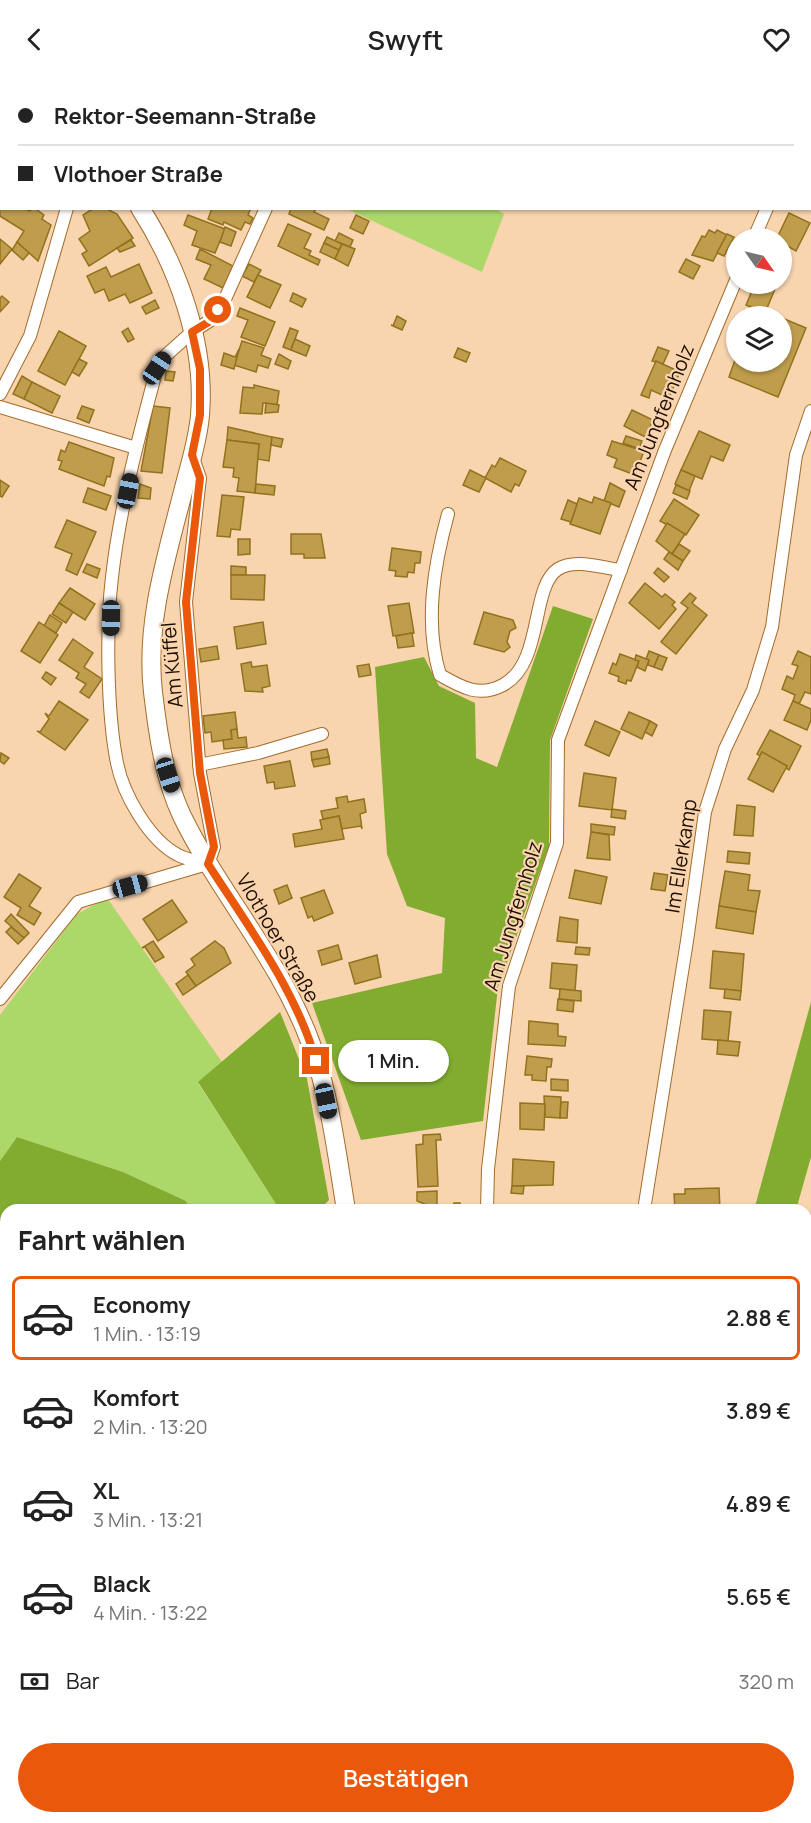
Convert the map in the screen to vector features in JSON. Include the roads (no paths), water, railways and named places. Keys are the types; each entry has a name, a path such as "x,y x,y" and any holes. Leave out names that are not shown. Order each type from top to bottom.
{"street":[{"path":"0,394 30,336 66,210"},
{"name":"Vlothoer Straße","path":"141,210 160,239 173,269 192,332 200,369 200,404 192,455 153,621 152,689 162,756 181,814 208,864 284,987 311,1042 326,1101 345,1204"},
{"path":"208,864 178,855 153,835 140,819 117,764 109,678 112,577 136,448 157,368 164,357 192,332 212,320 225,299 265,210"},
{"path":"758,228 766,210"},
{"name":"Am Jungfernholz","path":"487,1204 488,1169 509,986 557,843 558,740 665,450 730,294"},
{"path":"0,407 136,448"},
{"name":"Im Ellerkamp","path":"645,1204 705,813 725,749 753,690 769,636 796,455 811,411"},
{"name":"Am Küffel","path":"192,455 200,478 186,602 199,765 214,847 208,864"},
{"path":"448,514 437,553 433,593 434,655 440,675 464,689 491,692 515,679 526,660 547,582 556,570 570,563 621,570"},
{"path":"199,765 258,753 322,734"},
{"path":"0,999 78,902 208,864"}]}
